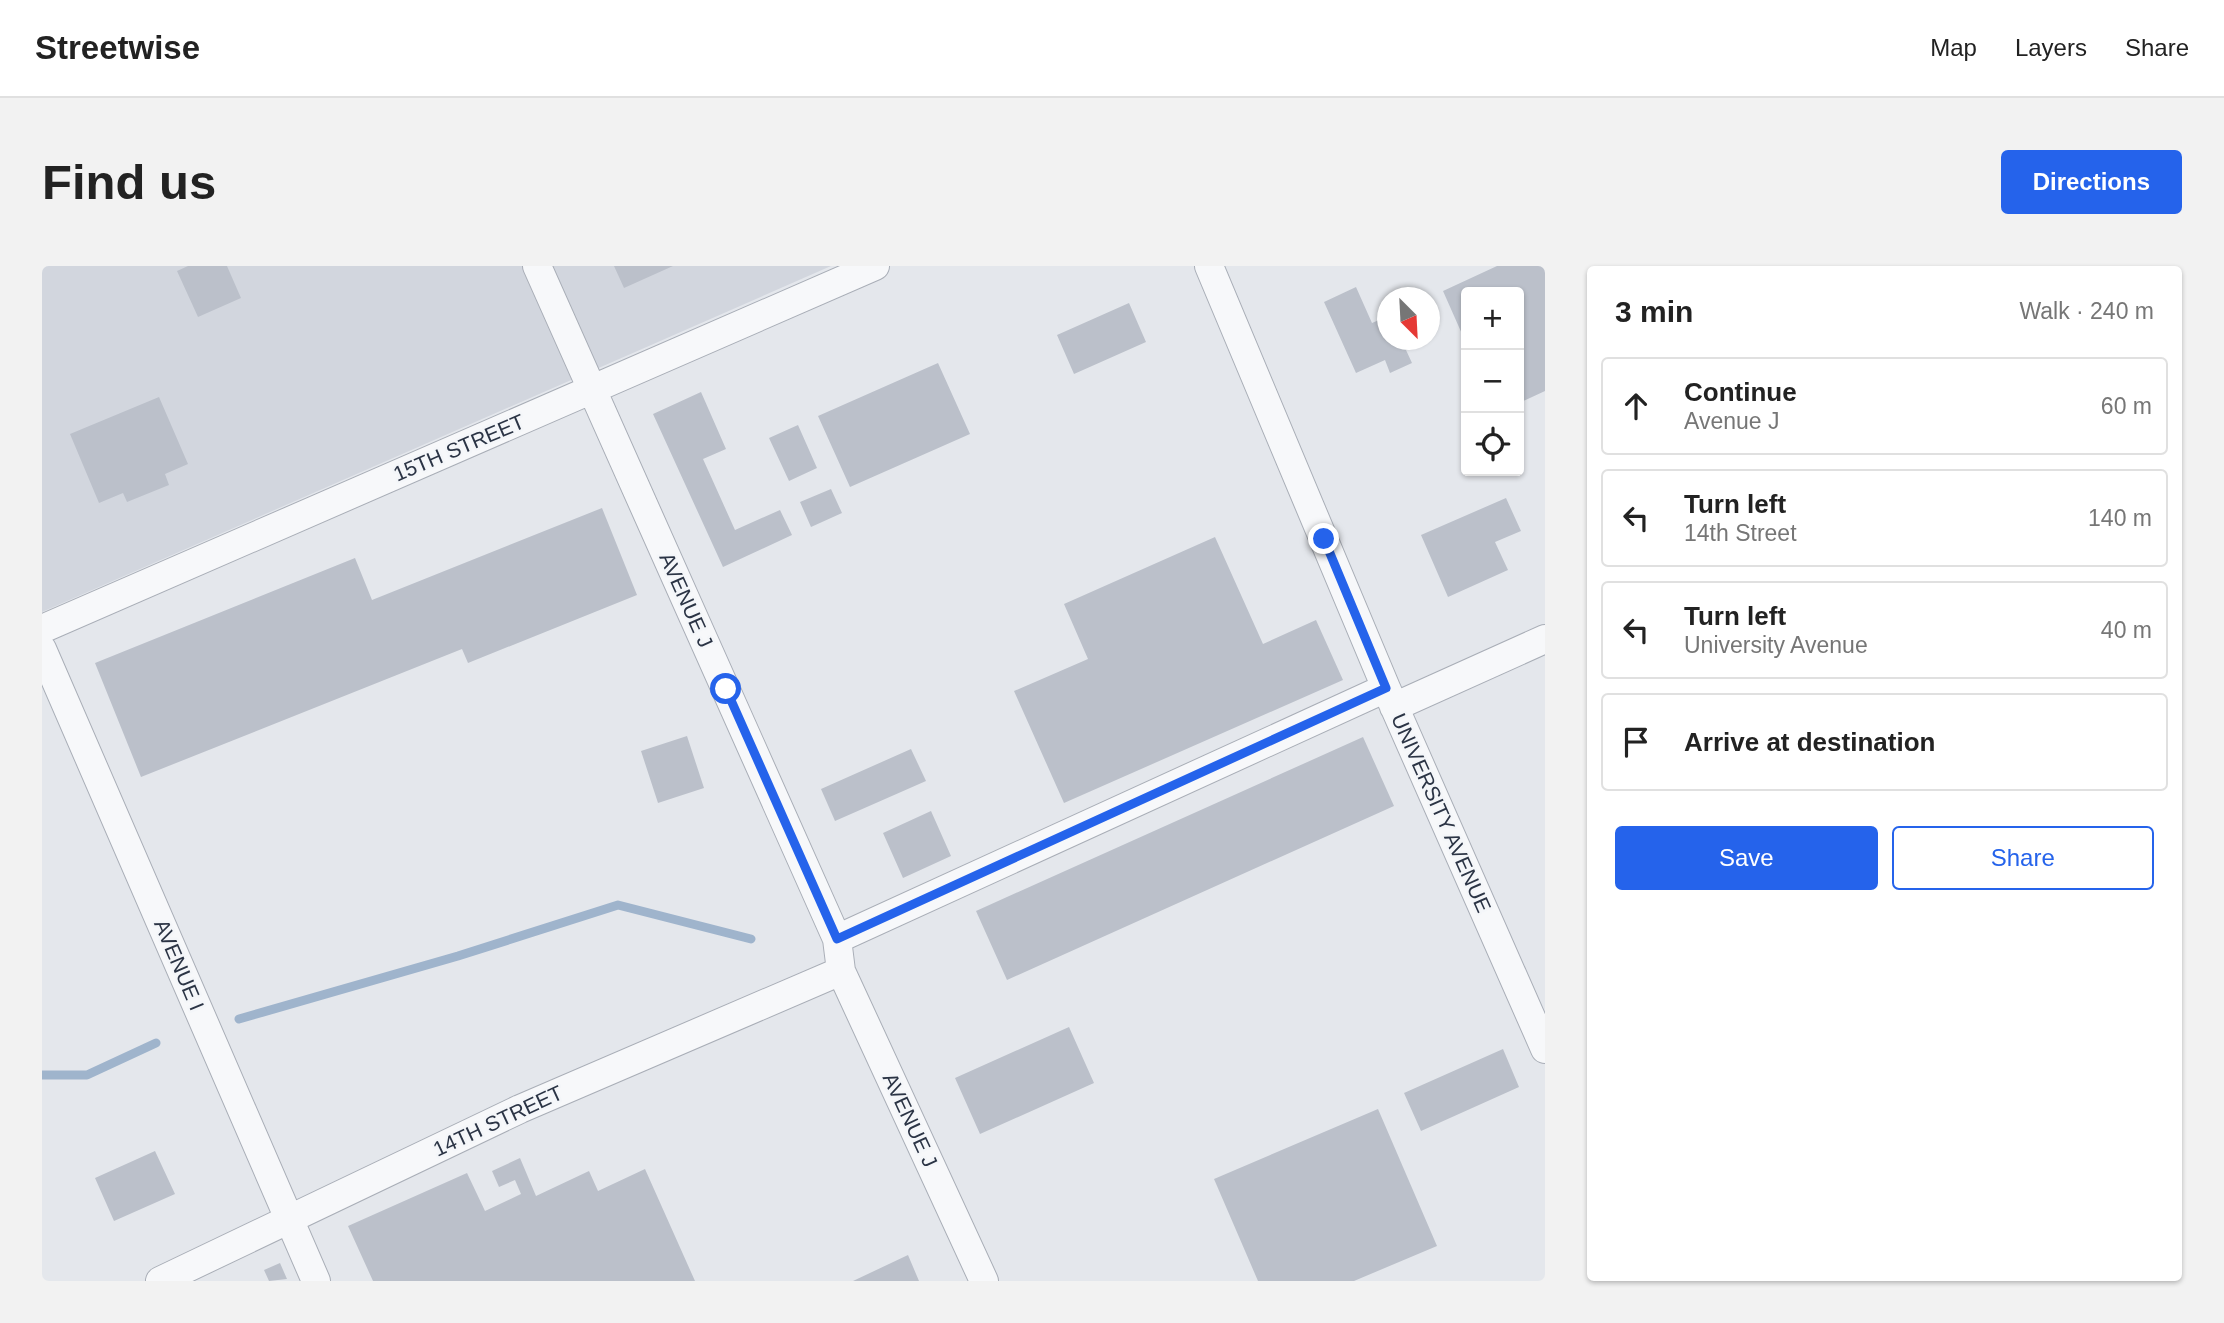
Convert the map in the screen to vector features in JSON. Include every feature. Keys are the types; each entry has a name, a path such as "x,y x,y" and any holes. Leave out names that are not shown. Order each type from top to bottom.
{"street":[{"name":"AVENUE J","path":"537,266 837,939 841,971 984,1281"},
{"name":"15TH STREET","path":"42,629 875,266"},
{"name":"UNIVERSITY AVENUE","path":"1209,266 1390,697 1545,1049"},
{"path":"837,939 1390,697 1545,639"},
{"name":"AVENUE I","path":"42,649 316,1281"},
{"name":"14TH STREET","path":"160,1281 520,1110 841,971"}],"shaded area":[{"path":"42,266 831,266 42,612"}],"building":[{"path":"188,266 227,266 241,298 198,317 177,271"},
{"path":"614,266 673,266 624,288"},
{"path":"1497,266 1545,266 1545,391 1524,401 1524,287 1461,287 1461,332 1443,291"},
{"path":"1356,287 1372,323 1377,321 1377,350 1406,350 1412,363 1390,373 1385,360 1356,373 1324,302"},
{"path":"1129,303 1146,342 1074,374 1057,335"},
{"path":"938,363 970,434 850,487 818,416"},
{"path":"701,392 726,449 703,459 735,530 780,510 792,535 723,567 653,414"},
{"path":"159,397 188,464 165,474 169,485 127,502 123,493 99,503 70,434"},
{"path":"798,425 817,468 789,481 769,438"},
{"path":"831,489 842,513 811,527 800,502"},
{"path":"1506,498 1521,531 1495,542 1508,570 1448,597 1421,535"},
{"path":"602,508 637,595 468,663 462,649 141,777 95,663 355,558 372,600"},
{"path":"1215,537 1263,644 1316,620 1343,680 1064,803 1014,691 1088,659 1064,604"},
{"path":"687,736 704,788 658,803 641,751"},
{"path":"1363,737 1394,806 1007,980 976,911"},
{"path":"911,749 926,781 835,821 821,789"},
{"path":"931,811 951,856 903,878 883,833"},
{"path":"1069,1027 1094,1083 980,1134 955,1078"},
{"path":"1503,1049 1519,1087 1421,1131 1404,1093"},
{"path":"1378,1109 1437,1246 1354,1281 1258,1281 1214,1179"},
{"path":"155,1151 175,1194 114,1221 95,1178"},
{"path":"520,1158 536,1196 589,1171 598,1191 645,1169 695,1281 373,1281 348,1226 467,1173 485,1211 521,1194 515,1180 499,1187 492,1171"},
{"path":"908,1255 919,1281 853,1281"},
{"path":"280,1263 287,1279 269,1281 264,1270"}],"waterway":[{"path":"239,1019 458,956 618,905 751,939"},
{"path":"42,1075 87,1075 156,1043"}],"route":[{"path":"726,689 837,939 1386,688 1324,539"}]}
